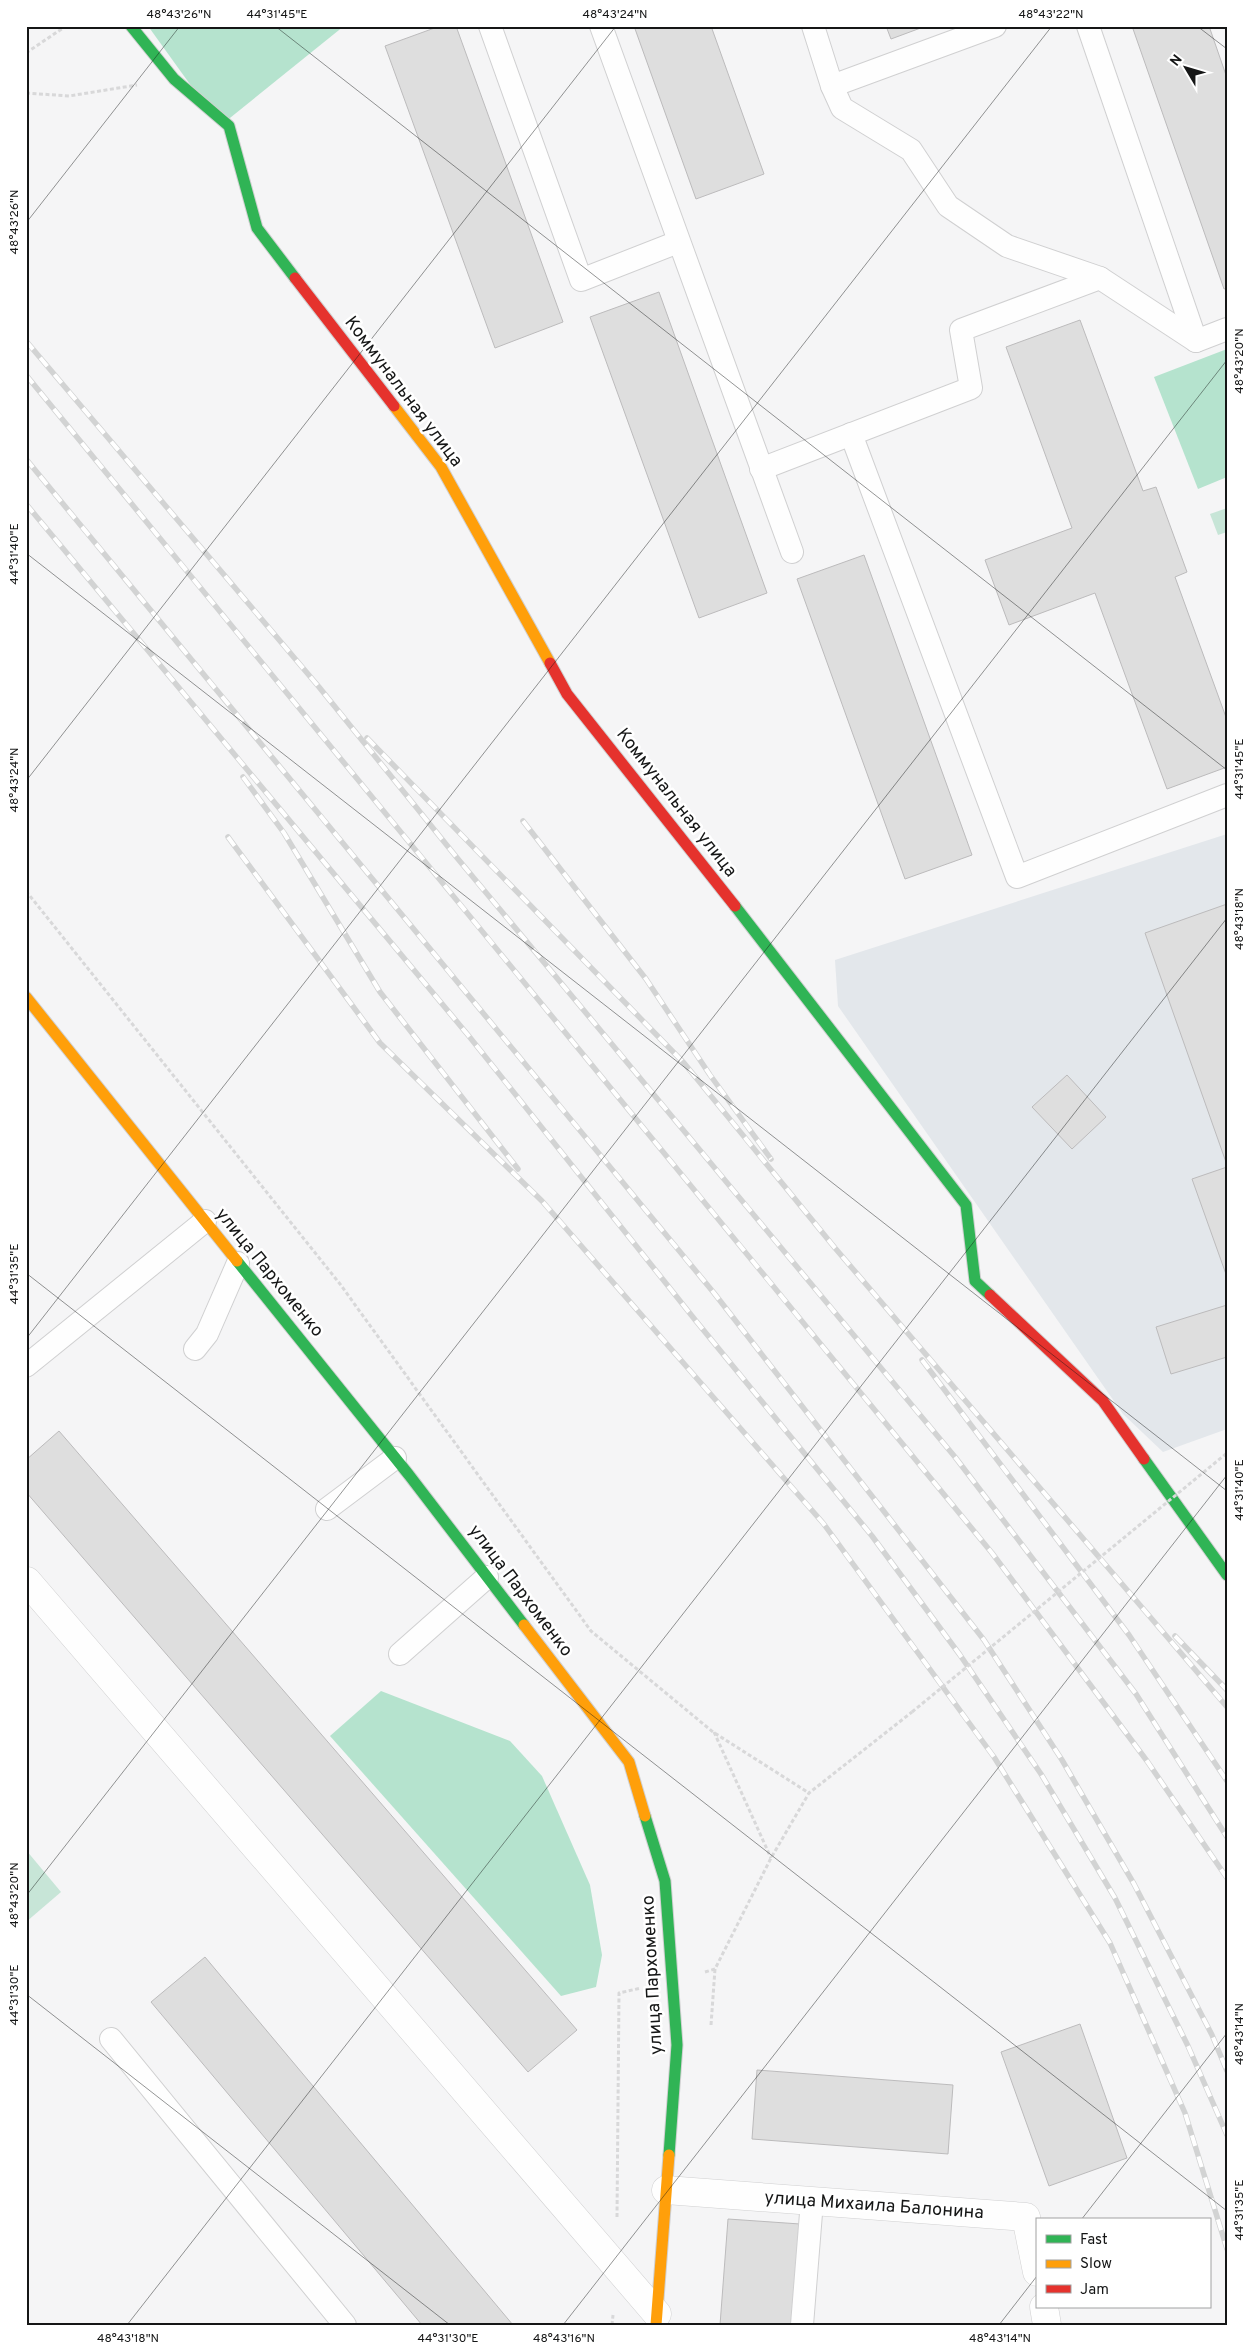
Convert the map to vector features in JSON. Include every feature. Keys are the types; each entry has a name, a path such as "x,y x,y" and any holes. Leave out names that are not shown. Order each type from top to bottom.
{"street":[{"name":"Коммунальная улица","path":"131,26 174,79 229,126 257,228 441,467 567,694 782,965 966,1205 975,1281 1103,1401 1227,1575"},
{"name":"улица Пархоменко","path":"26,997 395,1458 629,1762 666,1880 677,2045 657,2319"},
{"path":"27,1578 657,2319"},
{"name":"улица Михаила Балонина","path":"666,2190 1026,2217 1036,2267"},
{"path":"1044,2308 1047,2325"}],"lane":[{"path":"490,26 581,280 678,242"},
{"path":"601,26 792,552"},
{"path":"813,26 832,86 842,108 912,150 948,206 1007,246 1100,278 1196,341"},
{"path":"832,86 994,26"},
{"path":"1088,26 1196,341"},
{"path":"761,468 971,388 961,330 1100,278"},
{"path":"1196,341 1227,329"},
{"path":"851,434 1017,877 1227,795"},
{"path":"26,1366 205,1221"},
{"path":"195,1350 207,1334 238,1263"},
{"path":"327,1509 395,1458"},
{"path":"400,1654 487,1578"},
{"path":"111,2039 345,2325"},
{"path":"802,2325 812,2201"}],"path":[{"path":"26,53 66,26"},
{"path":"26,93 69,96 174,79"},
{"path":"26,891 340,1284 591,1631 714,1732 809,1793 912,1712 1227,1453"},
{"path":"714,1732 771,1858"}],"shaded area":[{"path":"1227,834 1227,1429 1163,1452 1123,1414 838,1006 835,960"}],"green space":[{"path":"148,26 344,26 220,126"},
{"path":"1227,349 1227,477 1198,489 1154,377"},
{"path":"1227,508 1227,532 1218,535 1210,514"},
{"path":"381,1691 510,1741 542,1776 590,1885 602,1955 596,1987 561,1996 330,1736"},
{"path":"26,1850 61,1892 26,1922"}],"building":[{"path":"440,26 456,26 563,322 495,348 385,46"},
{"path":"634,26 711,26 764,174 696,199"},
{"path":"886,26 926,26 891,39"},
{"path":"1132,26 1209,26 1227,78 1227,288 1224,289"},
{"path":"659,292 767,593 699,618 590,317"},
{"path":"1080,320 1143,491 1156,487 1187,572 1175,577 1227,720 1227,767 1167,789 1095,593 1009,625 985,560 1072,528 1006,347"},
{"path":"864,555 972,855 905,879 797,579"},
{"path":"1227,904 1227,1165 1145,933"},
{"path":"1067,1075 1106,1117 1072,1149 1032,1107"},
{"path":"1227,1167 1227,1277 1192,1179"},
{"path":"1227,1305 1227,1357 1171,1374 1156,1327"},
{"path":"59,1431 577,2030 528,2072 26,1492 26,1460"},
{"path":"205,1957 513,2325 422,2325 151,2002"},
{"path":"1080,2024 1127,2158 1049,2186 1001,2052"},
{"path":"757,2070 953,2085 948,2154 752,2139"},
{"path":"728,2219 800,2224 792,2325 720,2325"}],"railway":[{"path":"26,341 319,687 458,859 955,1457 1136,1694 1227,1837"},
{"path":"26,375 992,1553 1147,1761 1227,1878"},
{"path":"26,459 714,1293 984,1640 1062,1760 1134,1884 1212,2035 1227,2071"},
{"path":"26,504 468,1035 696,1321 872,1536 960,1655 1041,1774 1115,1898 1188,2046 1227,2135"},
{"path":"367,738 684,1063 835,1248 1227,1707"},
{"path":"243,777 284,833 380,992 518,1169"},
{"path":"523,821 646,979 710,1075 771,1159"},
{"path":"228,837 380,1043 542,1201 823,1523 994,1757 1110,1943 1185,2113 1227,2249"},
{"path":"922,1360 1129,1635 1227,1781"},
{"path":"1175,1636 1227,1690"}],"traffic: fast":[{"path":"131,26 174,79 229,126 257,228 295,278"},
{"path":"735,906 966,1205 975,1281 990,1295"},
{"path":"237,1261 409,1475 524,1625"},
{"path":"1144,1459 1227,1575"},
{"path":"645,1816 665,1881 677,2045 669,2155"}],"traffic: slow":[{"path":"394,406 441,467 550,663"},
{"path":"26,997 237,1261"},
{"path":"524,1625 629,1762 645,1816"},
{"path":"656,2325 669,2155"}],"traffic: jam":[{"path":"295,278 394,406"},
{"path":"550,663 567,694 735,906"},
{"path":"990,1295 1103,1401 1144,1459"}]}
